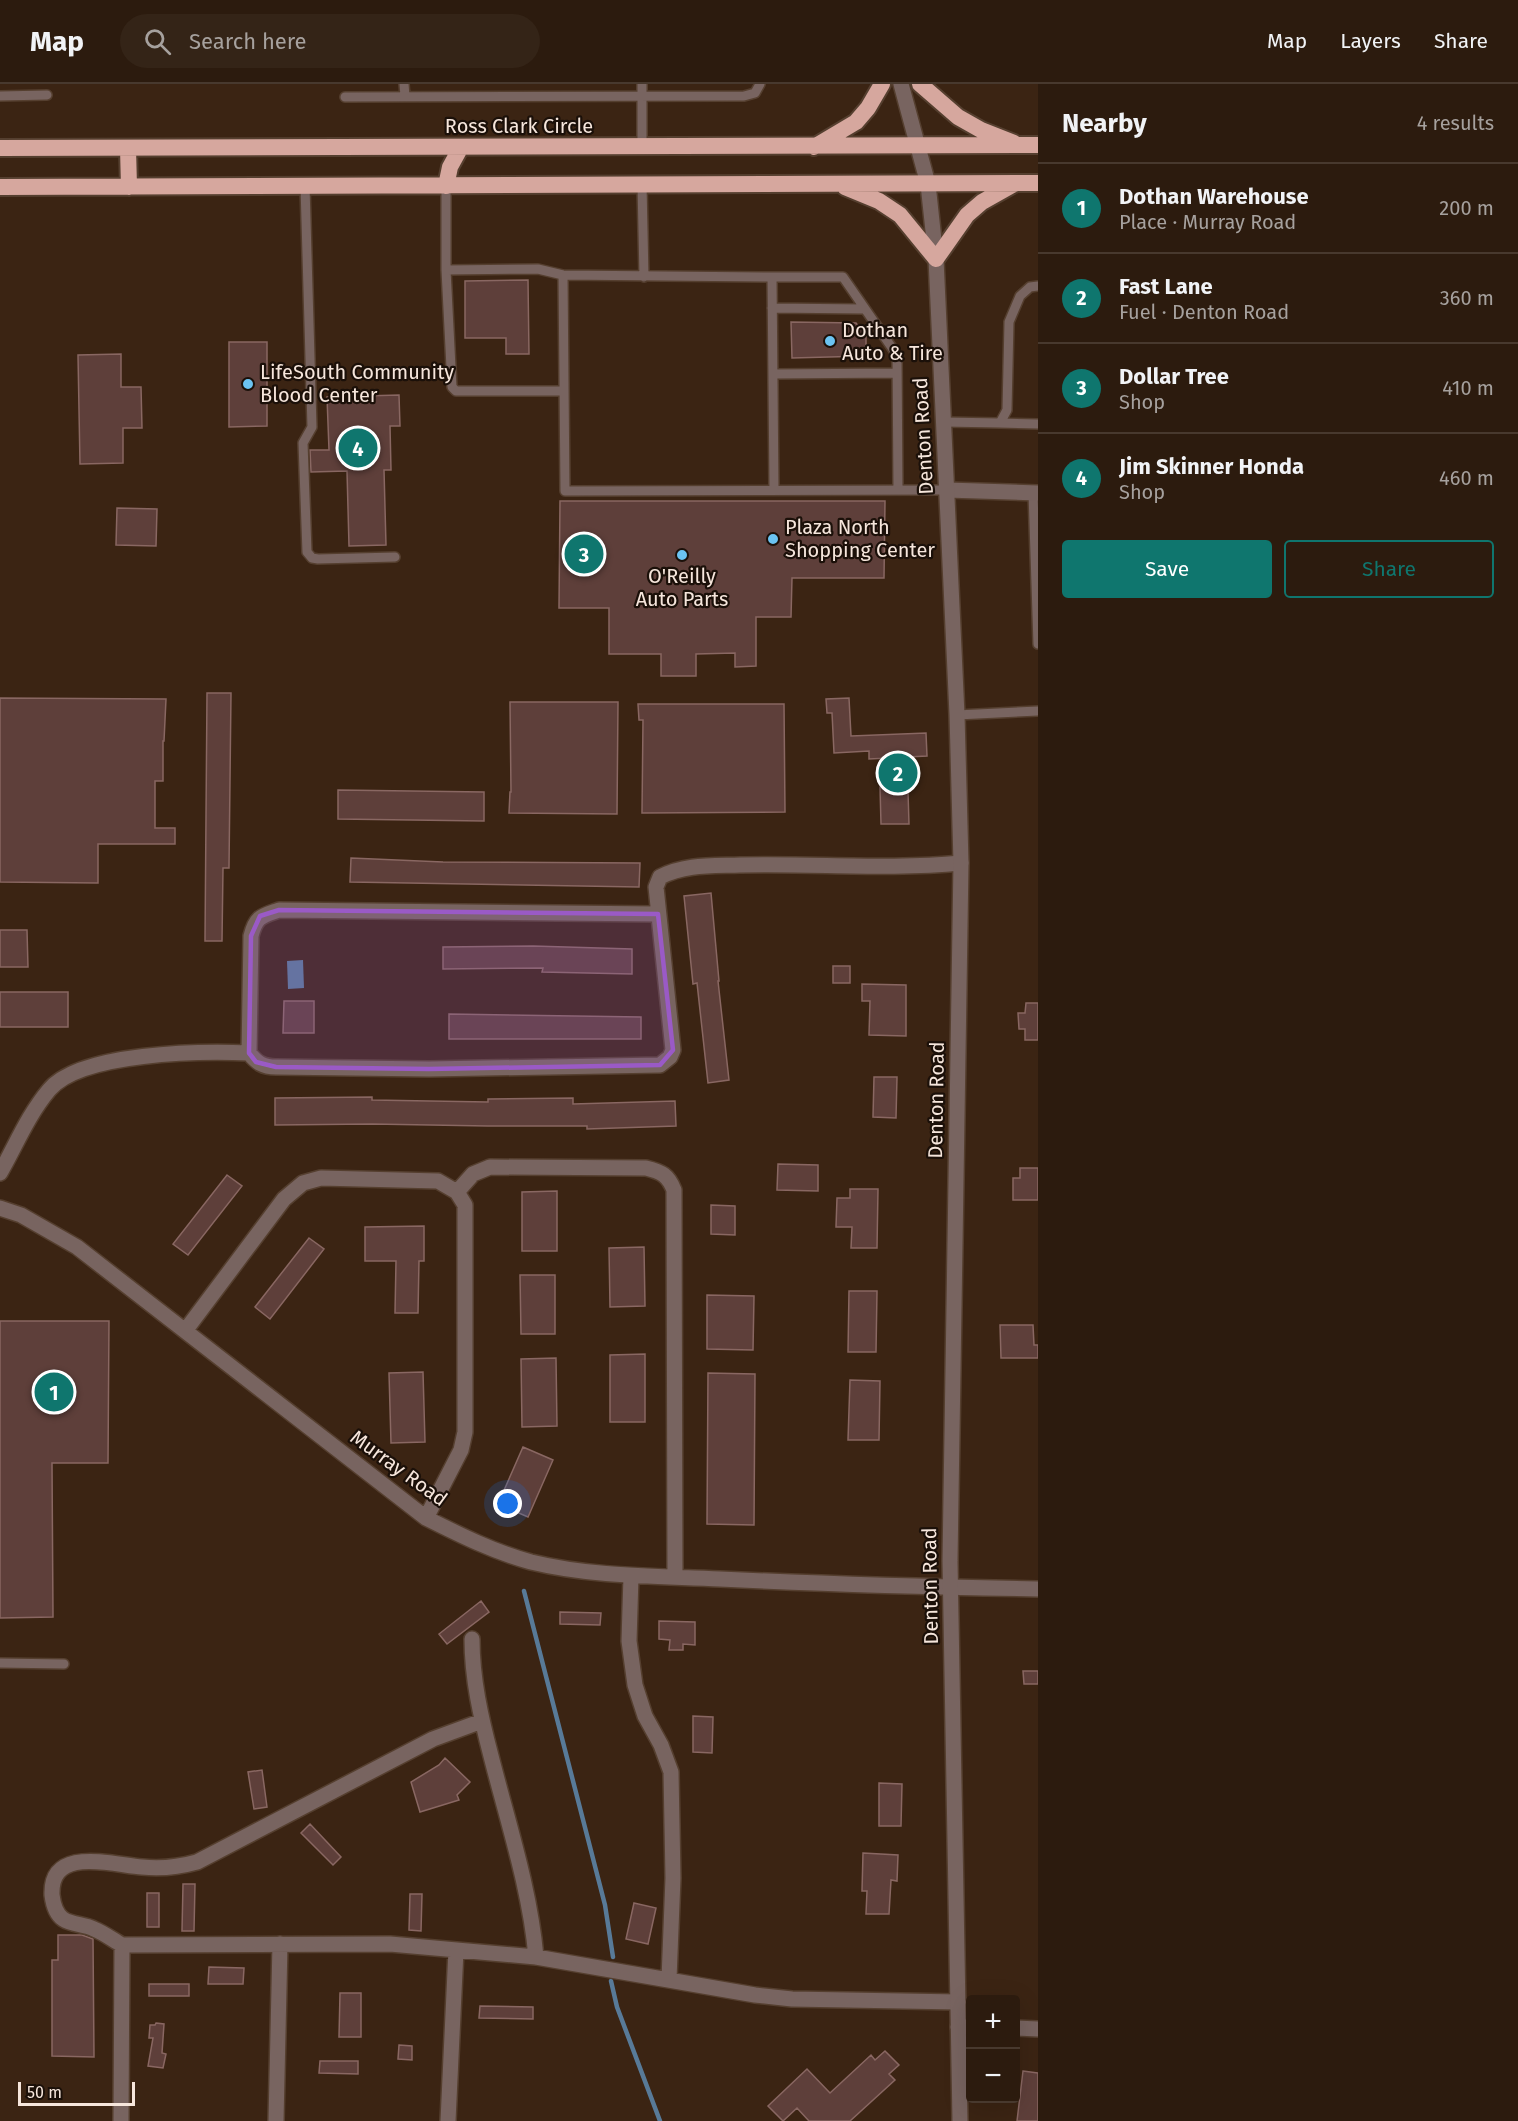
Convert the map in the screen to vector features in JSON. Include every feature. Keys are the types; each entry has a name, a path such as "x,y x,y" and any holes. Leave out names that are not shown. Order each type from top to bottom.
{"highway":[{"path":"813,147 856,122 868,108 882,84"},
{"path":"920,84 958,117 1020,146"},
{"name":"Ross Clark Circle","path":"0,148 1038,145"},
{"path":"446,186 450,166 461,147"},
{"path":"128,148 129,187"},
{"path":"0,187 1038,183"},
{"path":"839,184 879,201 900,215 936,259 967,215 982,202 1015,184"}],"street":[{"name":"Denton Road","path":"901,84 928,184 936,259 957,715 961,863 950,1586 958,2002 964,2027 960,2121"},
{"path":"947,490 1036,493"},
{"path":"658,914 279,910 261,916 254,924 251,936 249,1053 256,1062 266,1067 429,1069 660,1065 670,1057 673,1050 656,888 660,878 684,868 766,864 930,866 961,863"},
{"path":"0,1173 26,1122 50,1088 73,1072 94,1065 137,1058 211,1051 249,1053"},
{"path":"457,1192 473,1174 490,1167 646,1168 656,1170 670,1180 674,1191 675,1577"},
{"path":"185,1331 284,1199 303,1183 321,1178 438,1181 457,1192 465,1205 465,1432 461,1450 426,1518"},
{"name":"Murray Road","path":"0,1208 21,1215 77,1247 426,1518 472,1540 530,1561 592,1573 1038,1589"},
{"path":"632,1576 629,1641 635,1685 645,1716 661,1745 671,1772 673,1878 669,1979"},
{"path":"472,1639 472,1665 482,1721 532,1921 536,1957"},
{"path":"482,1721 433,1739 197,1862 181,1867 163,1868 95,1861 69,1864 60,1870 54,1879 53,1901 62,1918 95,1929 122,1945 390,1944 536,1957 755,1995 792,1999 958,2002"},
{"path":"276,2121 280,1944"},
{"path":"121,2121 122,1945"},
{"path":"448,2121 456,1950"},
{"path":"1020,2028 1038,2029"}],"lane":[{"path":"404,84 405,96"},
{"path":"642,84 642,147"},
{"path":"345,97 744,96 755,93 760,84"},
{"path":"0,96 47,95"},
{"path":"642,185 644,276"},
{"path":"305,186 312,428 303,443 307,552 312,558 318,559 395,557"},
{"path":"446,186 446,270 452,387 456,392 564,391"},
{"path":"446,270 538,269 563,275 843,277 897,355 898,490"},
{"path":"563,275 565,491 947,490"},
{"path":"772,277 774,490"},
{"path":"999,423 1007,410 1009,322 1020,296 1030,287 1038,286"},
{"path":"772,309 864,309"},
{"path":"773,374 897,373"},
{"path":"944,422 1038,424"},
{"path":"1036,493 1038,644"},
{"path":"957,715 1038,711"},
{"path":"0,1663 64,1664"}],"highlighted area":[{"path":"279,910 658,914 673,1050 660,1065 429,1069 276,1067 256,1062 249,1053 251,936 260,916"}],"water":[{"path":"303,960 304,988 288,989 287,961"}],"building":[{"path":"528,280 529,354 506,354 506,338 465,338 465,281"},
{"path":"791,322 856,323 866,336 866,356 792,358"},
{"name":"LifeSouth Community Blood Center","path":"229,342 267,342 267,426 229,427"},
{"path":"121,354 121,387 141,387 142,428 123,428 123,463 80,464 78,355"},
{"path":"399,395 400,426 390,426 391,470 384,470 386,545 349,546 347,471 311,472 310,450 329,450 327,397"},
{"path":"560,501 885,501 884,578 792,578 791,617 756,617 756,666 735,667 735,653 696,654 696,676 661,676 661,654 609,654 609,608 559,608"},
{"path":"117,508 157,509 156,546 116,545"},
{"path":"207,693 231,693 229,868 223,868 222,941 205,941"},
{"path":"0,698 166,699 163,781 155,781 155,828 175,828 175,844 98,844 98,883 0,882"},
{"path":"849,698 851,736 926,733 927,756 907,757 909,824 881,824 880,787 888,787 888,758 869,759 869,751 834,753 832,713 827,713 826,699"},
{"path":"510,702 618,702 617,814 509,813 511,792"},
{"path":"638,704 784,704 785,812 642,813 643,720 639,720"},
{"path":"338,790 484,792 484,821 338,819"},
{"path":"351,858 443,862 640,863 639,887 350,882"},
{"path":"711,893 729,1080 708,1083 697,983 693,984 684,896"},
{"path":"0,930 27,930 28,967 0,967"},
{"path":"533,946 632,949 632,974 542,972 543,968 443,969 443,947"},
{"path":"833,966 850,966 850,983 833,983"},
{"path":"862,984 906,985 906,1036 869,1035 870,1001 862,1001"},
{"path":"0,992 68,992 68,1027 0,1027"},
{"path":"284,1001 314,1001 314,1033 283,1033"},
{"path":"1026,1003 1038,1003 1038,1040 1025,1040 1025,1029 1019,1029 1018,1013 1025,1013"},
{"path":"449,1014 641,1017 641,1039 449,1039"},
{"path":"874,1077 897,1077 896,1118 873,1117"},
{"path":"372,1097 372,1100 488,1102 488,1099 573,1098 573,1104 675,1101 676,1126 587,1129 587,1126 275,1125 275,1098"},
{"path":"778,1164 818,1165 818,1191 777,1190"},
{"path":"1020,1168 1038,1168 1038,1200 1013,1200 1013,1178 1020,1178"},
{"path":"227,1175 242,1186 188,1255 173,1244"},
{"path":"850,1189 878,1189 877,1248 851,1248 852,1227 836,1227 837,1198 850,1198"},
{"path":"557,1191 557,1251 522,1251 522,1192"},
{"path":"711,1205 735,1206 735,1235 711,1234"},
{"path":"424,1226 424,1261 419,1261 418,1313 395,1313 396,1261 365,1261 365,1227"},
{"path":"309,1238 324,1249 270,1319 255,1307"},
{"path":"644,1247 645,1306 610,1307 609,1248"},
{"path":"520,1275 555,1275 555,1334 521,1334"},
{"path":"849,1291 877,1291 876,1352 848,1352"},
{"path":"707,1295 754,1296 753,1350 707,1349"},
{"path":"0,1321 109,1321 108,1463 52,1463 53,1617 0,1618"},
{"path":"1000,1325 1033,1325 1034,1345 1038,1345 1038,1358 1001,1358"},
{"path":"645,1354 645,1422 610,1422 610,1355"},
{"path":"556,1358 557,1426 522,1427 521,1359"},
{"path":"423,1372 425,1442 391,1443 389,1373"},
{"path":"708,1373 755,1374 754,1525 707,1524"},
{"path":"850,1380 880,1381 879,1440 848,1440"},
{"path":"523,1447 553,1460 528,1517 498,1504"},
{"path":"481,1601 489,1612 447,1644 439,1634"},
{"path":"560,1612 601,1613 600,1625 560,1624"},
{"path":"659,1621 695,1622 695,1645 683,1644 683,1650 669,1650 670,1640 659,1639"},
{"path":"1023,1671 1038,1671 1038,1684 1024,1684"},
{"path":"693,1716 713,1717 712,1753 693,1752"},
{"path":"445,1758 470,1782 457,1795 459,1800 420,1812 411,1782 439,1765"},
{"path":"262,1770 267,1807 254,1809 248,1772"},
{"path":"879,1783 902,1784 901,1826 879,1826"},
{"path":"310,1824 341,1857 333,1865 301,1833"},
{"path":"863,1853 898,1855 897,1881 891,1880 889,1914 866,1914 867,1891 862,1891"},
{"path":"183,1884 195,1884 194,1931 182,1931"},
{"path":"147,1893 159,1893 159,1927 147,1927"},
{"path":"410,1894 422,1894 421,1931 409,1930"},
{"path":"634,1903 656,1908 648,1944 626,1939"},
{"path":"58,1935 82,1935 93,1939 94,2057 52,2056 52,1960 58,1960"},
{"path":"209,1967 244,1968 243,1984 208,1984"},
{"path":"149,1984 189,1984 189,1996 149,1996"},
{"path":"340,1993 361,1993 361,2037 339,2037"},
{"path":"480,2006 533,2007 533,2019 479,2018"},
{"path":"164,2024 162,2053 166,2054 163,2068 148,2066 153,2038 149,2038 150,2025"},
{"path":"399,2045 412,2046 412,2060 398,2059"},
{"path":"885,2051 899,2065 889,2074 895,2080 850,2121 809,2121 797,2108 783,2121 768,2106 807,2069 830,2093 871,2055 875,2060"},
{"path":"320,2061 358,2061 358,2074 319,2073"},
{"path":"1023,2071 1038,2073 1038,2121 1017,2121"}],"waterway":[{"path":"524,1591 605,1905 613,1957"},
{"path":"611,1981 617,2007 660,2121"}],"place":[{"name":"Dothan Auto & Tire","path":"830,341"},
{"name":"LifeSouth Community Blood Center","path":"248,384"},
{"name":"Jim Skinner Honda","path":"358,448"},
{"name":"Plaza North Shopping Center","path":"773,539"},
{"name":"Dollar Tree","path":"584,554"},
{"name":"O'Reilly Auto Parts","path":"682,555"},
{"name":"Fast Lane","path":"898,773"},
{"name":"Dothan Warehouse","path":"54,1392"}]}
